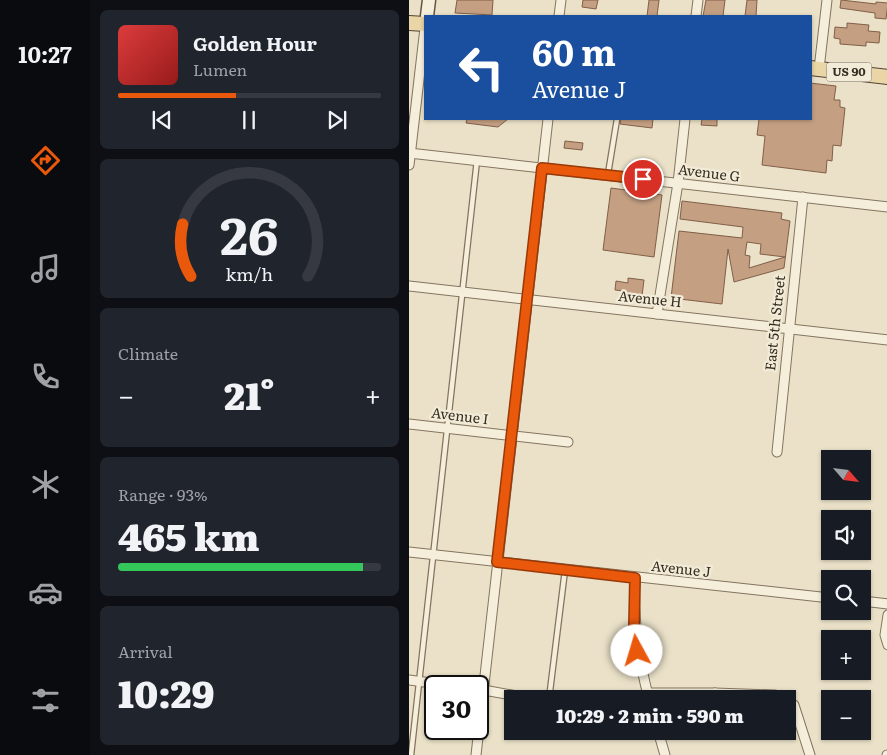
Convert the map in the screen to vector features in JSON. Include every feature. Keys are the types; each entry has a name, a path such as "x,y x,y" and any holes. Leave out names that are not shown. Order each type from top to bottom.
{"main road":[{"path":"409,23 424,24"},
{"name":"US 90","path":"815,69 887,77"}],"street":[{"path":"427,15 429,0"},
{"path":"559,15 561,0"},
{"path":"696,15 698,0"},
{"path":"815,69 827,0"},
{"path":"409,165 424,36"},
{"path":"482,675 497,562 548,120"},
{"path":"657,314 678,183 685,120"},
{"name":"Avenue G","path":"410,153 887,207"},
{"name":"East 5th Street","path":"777,452 788,329 803,197"},
{"name":"Avenue H","path":"409,286 887,340"},
{"name":"Avenue I","path":"409,424 568,442"},
{"name":"Avenue J","path":"409,552 821,597"},
{"path":"635,578 634,626 637,651 647,690"},
{"path":"871,603 887,604"},
{"path":"887,616 885,635 887,645"},
{"path":"489,692 504,694"},
{"path":"796,708 810,755"},
{"path":"476,755 477,740"},
{"path":"661,740 665,755"}],"lane":[{"path":"608,174 617,120"},
{"path":"411,755 414,681 433,554 477,160"},
{"path":"550,690 565,570"}],"building":[{"path":"457,0 493,0 492,15 455,13"},
{"path":"583,0 598,0 596,9 582,7"},
{"path":"649,0 659,0 657,15 647,15"},
{"path":"706,0 725,0 723,15 703,15"},
{"path":"747,0 757,0 756,15 745,15"},
{"path":"841,0 876,4 876,2 888,3 886,19 875,18 875,13 840,8"},
{"path":"847,23 869,25 868,31 880,32 879,43 866,42 866,46 840,44 840,39 834,38 835,27 847,28"},
{"path":"812,83 836,86 834,100 840,100 840,107 845,108 841,146 833,145 832,161 827,160 826,173 762,165 765,136 757,135 759,120 812,120"},
{"path":"467,120 507,120 498,127 466,123"},
{"path":"621,120 653,120 652,128 620,124"},
{"path":"702,120 717,120 717,126 701,125"},
{"path":"565,141 583,143 582,150 564,148"},
{"path":"611,188 662,195 654,257 603,250"},
{"path":"682,201 782,213 781,219 790,221 784,268 734,282 728,249 722,304 671,298 679,231 742,238 743,227 680,219","holes":["747,242 761,244 760,254 785,257 749,268 750,256 745,255"]},
{"path":"628,278 644,280 642,296 623,294 624,291 615,290 616,281 628,283"}],"route":[{"path":"637,651 634,626 635,578 497,562 542,168 643,179"}]}
